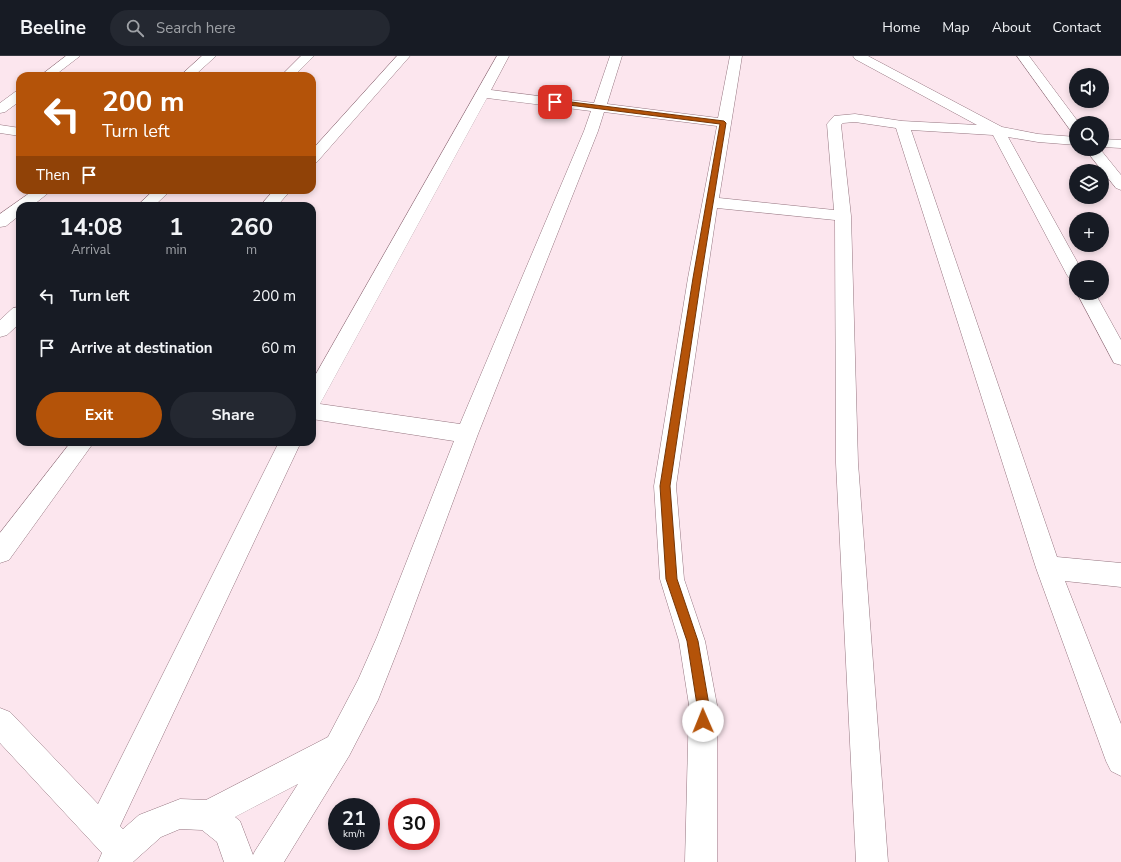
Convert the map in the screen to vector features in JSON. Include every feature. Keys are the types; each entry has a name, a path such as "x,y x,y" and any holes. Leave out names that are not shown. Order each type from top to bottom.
{"street":[{"path":"52,72 74,56"},
{"path":"191,72 210,56"},
{"path":"291,72 308,56"},
{"path":"316,155 404,56"},
{"path":"316,392 503,56"},
{"path":"266,862 339,746 368,690 467,434 591,131 616,56"},
{"path":"701,862 703,705 692,641 672,579 665,486 710,202 736,56"},
{"path":"859,56 998,131 1069,262"},
{"path":"1023,56 1069,118"},
{"path":"482,94 724,123"},
{"path":"0,109 16,98"},
{"path":"872,862 846,463 843,216 834,124 839,119 855,118 902,125 998,131 1038,138 1069,140"},
{"path":"902,125 1048,568 1121,761"},
{"path":"0,129 16,131"},
{"path":"1109,143 1121,144"},
{"path":"1098,156 1121,185"},
{"path":"28,202 39,194"},
{"path":"150,202 158,194"},
{"path":"272,202 279,194"},
{"path":"710,202 843,216"},
{"path":"0,222 16,211"},
{"path":"1090,300 1121,358"},
{"path":"0,330 16,316"},
{"path":"316,411 467,434"},
{"path":"0,552 80,446"},
{"path":"113,847 288,446"},
{"path":"1048,568 1121,575"},
{"path":"0,722 113,847"},
{"path":"113,847 156,823 180,814 208,816 339,746"},
{"path":"208,816 229,832 240,862"}],"route":[{"path":"555,102 724,123 697,278 665,486 672,579 692,641 703,705 703,721"}]}
